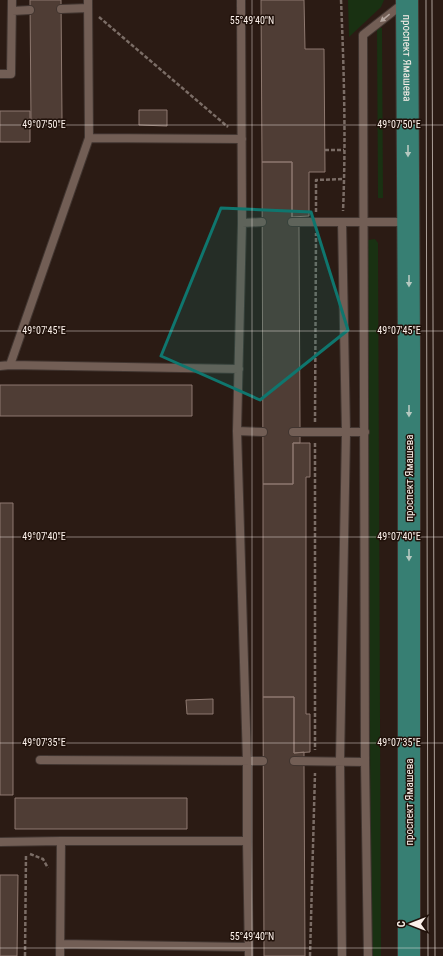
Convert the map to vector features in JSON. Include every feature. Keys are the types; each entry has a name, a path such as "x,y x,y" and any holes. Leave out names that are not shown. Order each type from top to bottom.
{"main road":[{"name":"проспект Ямашева","path":"407,0 409,222 409,956"}],"lane":[{"path":"0,74 11,74 12,0"},
{"path":"241,0 242,223 238,431 248,761 248,956"},
{"path":"368,956 365,762 363,35 407,0"},
{"path":"10,365 89,138 88,4 61,9"},
{"path":"12,11 30,10"},
{"path":"89,138 242,139"},
{"path":"242,223 262,222"},
{"path":"292,222 409,222"},
{"path":"342,222 346,432 340,761 342,956"},
{"path":"0,366 239,369"},
{"path":"238,431 262,432"},
{"path":"293,432 365,432"},
{"path":"40,760 263,761"},
{"path":"294,761 365,762"},
{"path":"60,956 61,841"},
{"path":"0,842 247,841"},
{"path":"60,944 246,947"}],"path":[{"path":"341,0 344,65 344,179 342,222"},
{"path":"88,4 242,139"},
{"path":"325,150 344,150"},
{"path":"310,956 315,762 316,180 344,179"},
{"path":"20,854 31,854 43,859 50,871"},
{"path":"25,956 26,854"}],"highlighted area":[{"path":"221,208 311,212 348,330 260,400 161,356"}],"green space":[{"path":"348,0 384,0 381,7 349,37"},
{"path":"377,28 382,28 383,198 378,198"},
{"path":"375,239 378,243 381,956 371,956 368,240"}],"building":[{"path":"30,0 61,0 62,120 31,120"},
{"path":"261,0 304,0 305,49 324,49 325,172 309,172 309,216 292,217 292,162 262,162"},
{"path":"139,110 167,110 167,126 139,125"},
{"path":"0,111 30,111 30,142 0,142"},
{"path":"262,162 292,162 292,226 299,226 300,428 293,428 293,436 300,436 300,443 293,443 293,484 263,484"},
{"path":"0,385 192,385 192,416 0,416"},
{"path":"293,443 310,443 310,477 306,477 306,714 310,714 310,752 294,753 294,697 263,697 263,484 293,484"},
{"path":"0,503 13,503 13,795 0,795"},
{"path":"263,697 294,697 294,753 304,752 304,757 294,757 294,765 304,765 305,956 264,956"},
{"path":"213,699 213,714 187,714 186,700"},
{"path":"15,798 187,798 187,829 15,829"},
{"path":"0,875 18,875 17,956 0,956"}],"tram line":[{"path":"426,0 428,956"},
{"path":"432,0 435,956"}]}
